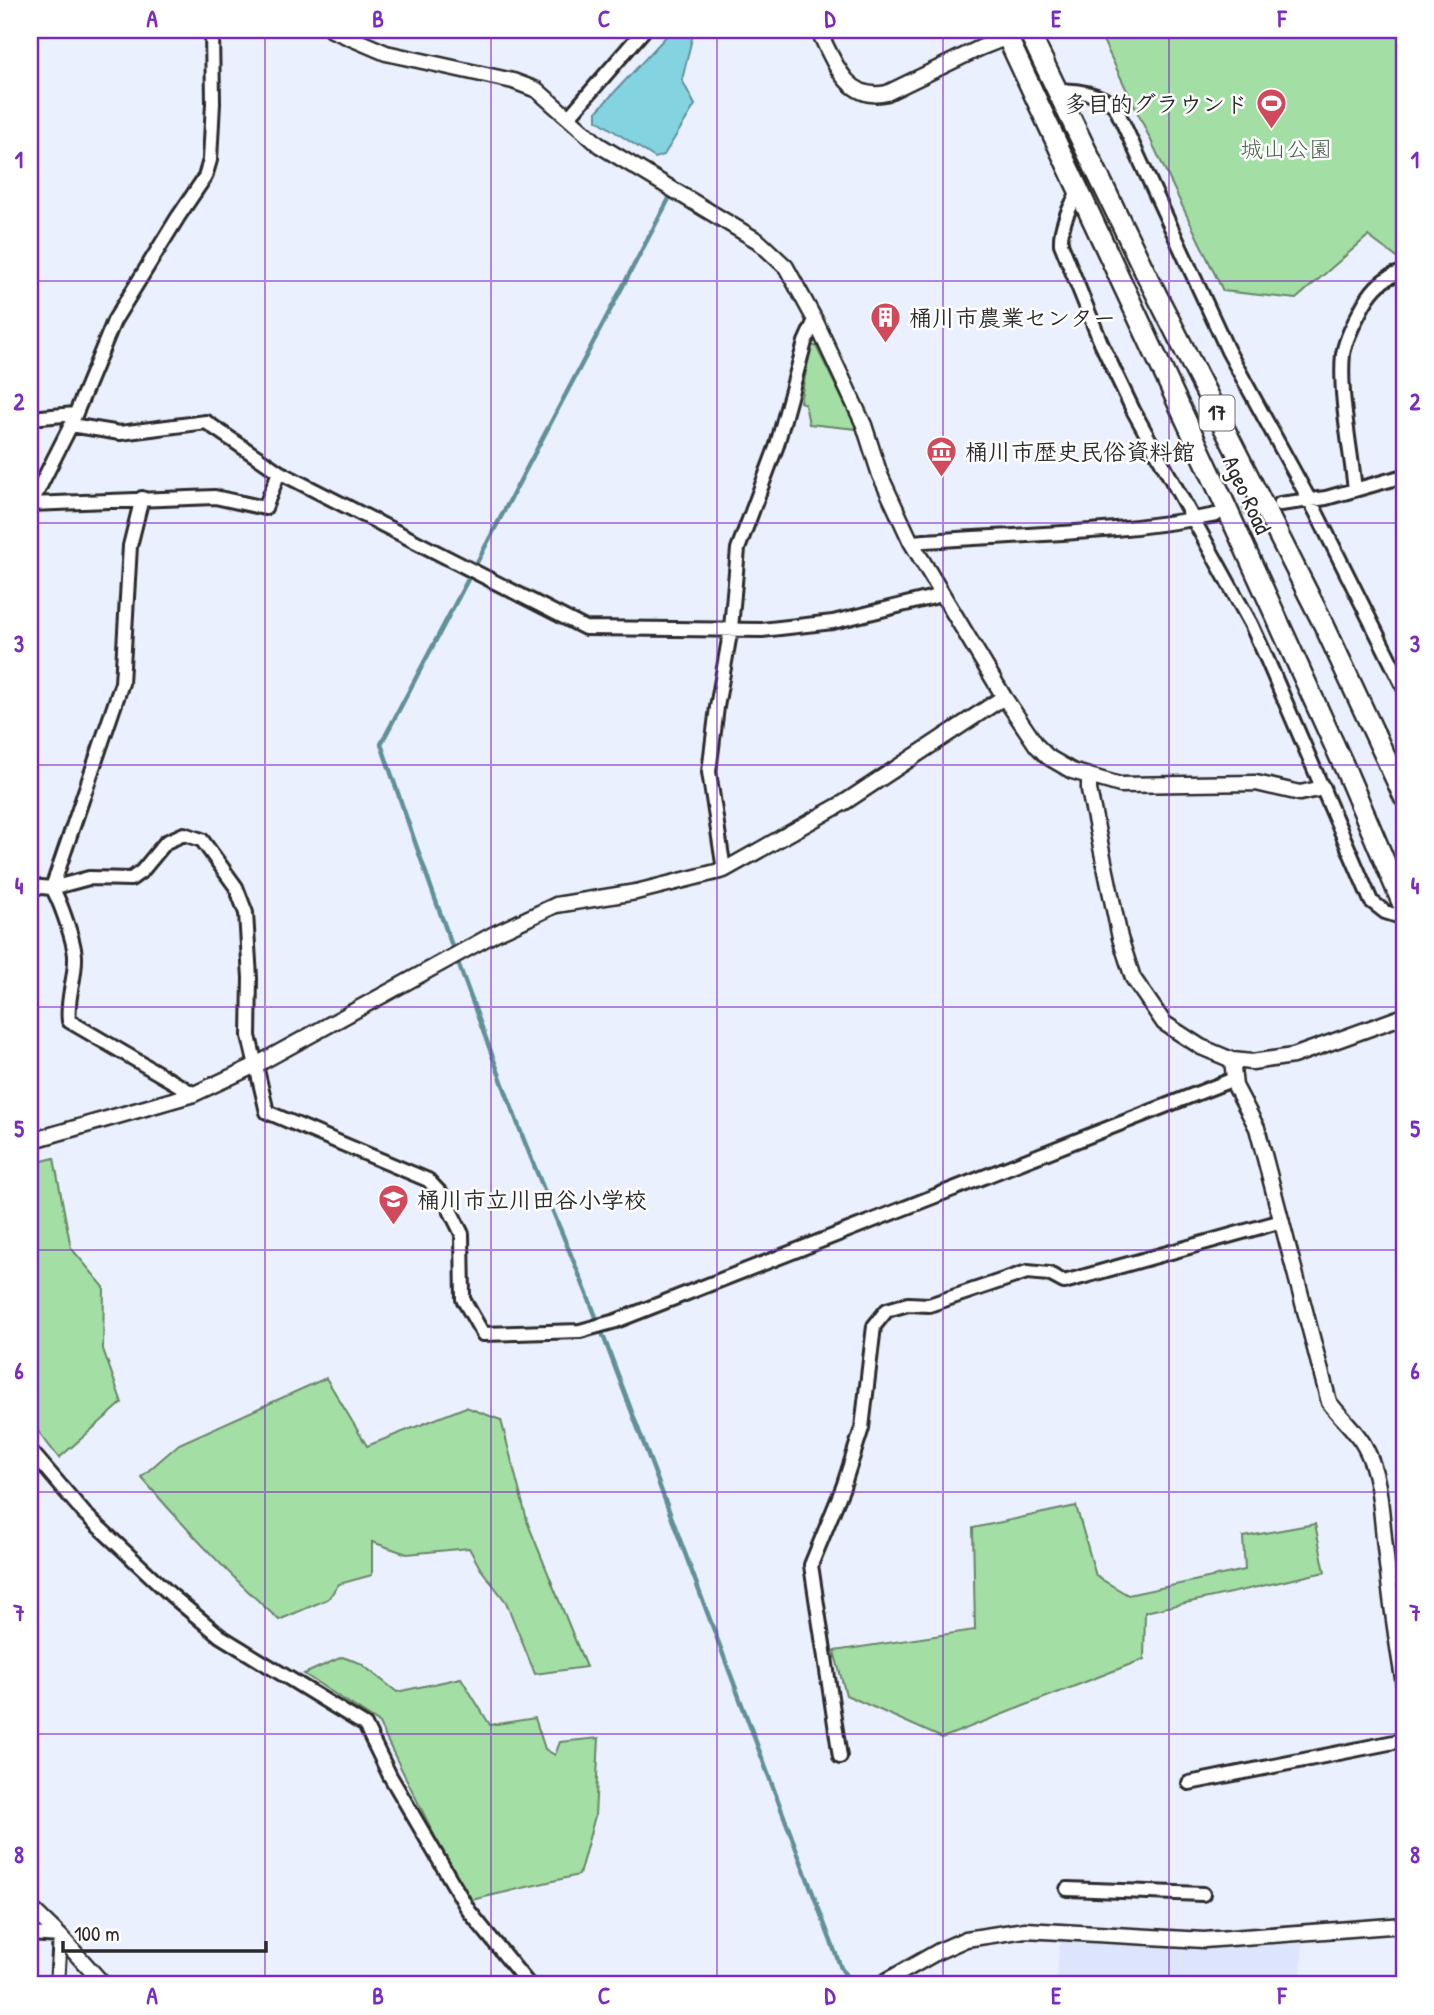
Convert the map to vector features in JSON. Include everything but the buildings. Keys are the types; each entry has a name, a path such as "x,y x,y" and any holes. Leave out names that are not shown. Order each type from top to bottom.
{"highway":[{"name":"Ageo Road","path":"1016,32 1057,90 1142,266 1324,625 1404,797"},
{"name":"Ageo Road","path":"1016,32 1078,193 1347,773 1404,907"}],"street":[{"path":"212,30 213,103 210,160 205,177 114,321 73,419 30,504 215,497 265,508 279,472"},
{"path":"332,30 386,53 513,81 537,90 599,145 771,251 786,267 815,320 864,425 880,475 911,542 1004,697 1037,746 1048,757 1072,772 1120,785 1256,783 1300,793 1323,788"},
{"path":"568,118 644,30"},
{"path":"818,30 848,84 860,92 873,95 887,93 1016,32"},
{"path":"1057,90 1072,89 1115,106 1228,351 1309,499 1404,688"},
{"path":"1078,193 1060,235 1065,257 1101,344 1133,410 1251,624 1371,901 1385,912 1404,918"},
{"path":"1355,490 1343,377 1346,342 1370,294 1389,276 1399,273 1404,277"},
{"path":"724,870 709,772 731,628 738,549 777,445 805,342 815,320"},
{"path":"30,418 73,419 120,433 206,422 279,472 585,628 762,630 833,622 942,596"},
{"path":"1280,504 1355,490 1404,476"},
{"path":"52,888 122,683 130,546 142,498"},
{"path":"911,542 1105,531 1216,515"},
{"path":"30,1141 194,1094 256,1065 494,934 556,905 636,892 724,870 845,802 1004,697"},
{"path":"1089,778 1089,790 1120,939 1133,978 1164,1023 1201,1047 1232,1060 1252,1062 1293,1056 1404,1016"},
{"path":"30,887 52,888 89,878 131,879 142,871 166,842 184,834 202,840 236,887 246,913 250,978 249,1036 267,1112 428,1180 443,1196 462,1234 463,1299 483,1334 580,1331 616,1321 1234,1079"},
{"path":"52,888 58,897 75,955 68,1008 69,1021 194,1094"},
{"path":"1232,1060 1235,1086 1257,1128 1329,1402 1366,1448 1376,1476 1404,1684"},
{"path":"840,1756 811,1565 843,1487 862,1428 874,1326 887,1310 908,1304 929,1305 1027,1272 1049,1273 1064,1282 1282,1221"},
{"path":"30,1450 85,1513 171,1595 220,1636 365,1725 390,1776 469,1911 529,1985"},
{"path":"1189,1783 1404,1740"},
{"path":"1067,1889 1203,1894"},
{"path":"30,1907 104,1985"},
{"path":"879,1985 966,1939 1025,1930 1204,1940 1404,1925"},
{"path":"30,1934 60,1936"},
{"path":"57,1985 60,1936"}],"shaded area":[{"path":"1060,1940 1203,1947 1303,1943 1300,1985 1056,1985"}],"green space":[{"name":"城山公園","path":"1098,30 1404,30 1404,263 1368,236 1296,299 1223,291"},
{"path":"811,346 816,346 857,429 809,424 805,404 800,402"},
{"path":"54,1158 71,1248 104,1287 103,1349 122,1403 59,1458 30,1421 30,1164"},
{"path":"326,1378 367,1446 466,1407 501,1420 528,1524 586,1667 535,1674 506,1602 480,1568 469,1548 407,1554 372,1542 372,1575 339,1584 328,1599 279,1620 208,1551 141,1477 179,1444"},
{"path":"1076,1506 1096,1576 1128,1595 1245,1570 1243,1537 1315,1524 1325,1572 1145,1612 1144,1659 942,1738 846,1695 834,1651 975,1630 973,1528"},
{"path":"342,1657 360,1663 397,1692 461,1678 490,1725 535,1718 545,1749 555,1755 560,1742 599,1738 595,1816 579,1875 467,1901 378,1722 304,1674"}],"water":[{"path":"672,30 694,30 682,80 695,105 664,155 655,158 597,120 597,111"}],"waterway":[{"path":"671,195 381,744 519,1127 598,1322 841,1968 852,1985"}],"tunnel":[{"path":"1224,513 1268,506"}],"place":[{"name":"多目的グラウンド","path":"1271,131"},
{"name":"桶川市農業センター","path":"886,345"},
{"name":"桶川市歴史民俗資料館","path":"942,479"},
{"name":"桶川市立川田谷小学校","path":"394,1227"}]}
